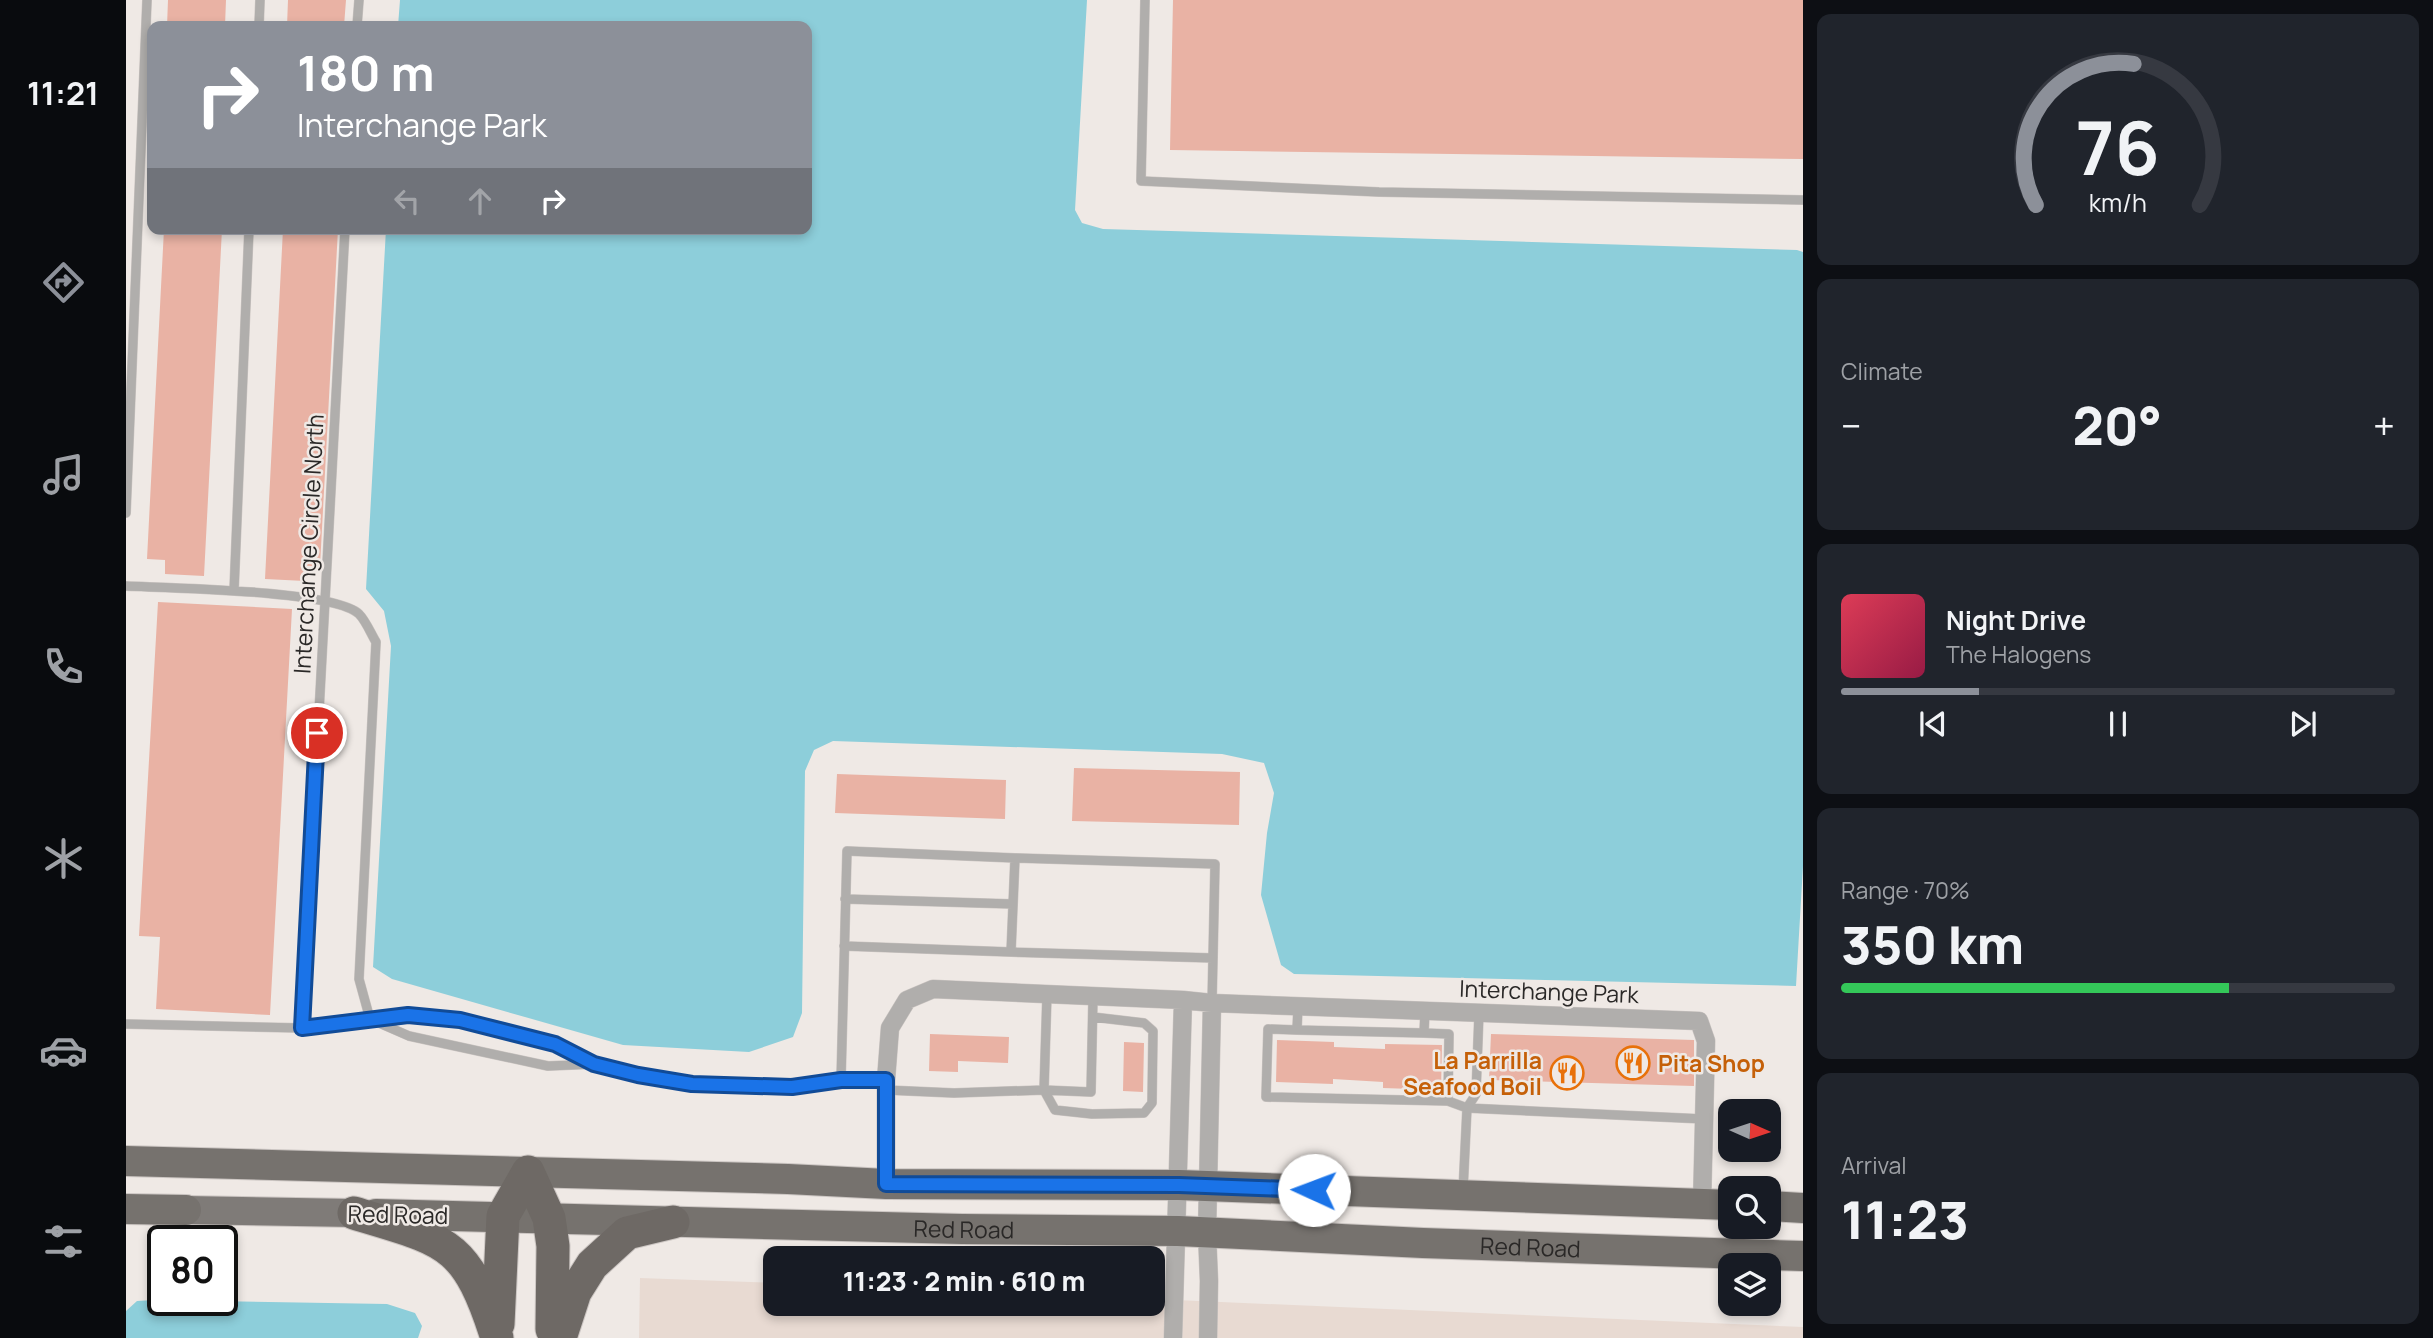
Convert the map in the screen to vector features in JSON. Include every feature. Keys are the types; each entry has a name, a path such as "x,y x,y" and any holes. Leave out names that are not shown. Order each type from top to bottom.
{"highway":[{"name":"Red Road","path":"126,1161 886,1184 1194,1185 1716,1205"},
{"path":"498,1338 503,1216 528,1172"},
{"path":"528,1172 549,1218 553,1246 552,1338"},
{"path":"1781,1207 1803,1208"},
{"name":"Red Road","path":"126,1209 186,1210"},
{"name":"Red Road","path":"354,1213 1192,1232 1436,1244 1803,1256"},
{"path":"354,1213 434,1239 460,1258 473,1275 484,1298 498,1338"},
{"path":"560,1338 575,1292 592,1265 627,1233 673,1222"}],"main road":[{"name":"Red Road","path":"186,1210 354,1213"}],"street":[{"name":"Interchange Park","path":"886,1184 886,1085 890,1028 907,1000 933,989 1212,1003 1699,1021 1706,1041 1704,1119 1716,1205"},
{"path":"1183,1000 1194,1185 1192,1232 1209,1281 1208,1338"},
{"path":"1173,1338 1192,1232 1212,1003"}],"lane":[{"path":"126,513 147,0"},
{"path":"259,21 260,0"},
{"path":"357,21 359,0"},
{"path":"1145,0 1141,181 1379,191 1803,200"},
{"path":"140,163 147,163"},
{"path":"234,591 249,235"},
{"name":"Interchange Circle North","path":"302,1028 345,235"},
{"path":"126,586 234,591 323,600 359,613 376,642 359,979 370,1020"},
{"path":"841,1080 847,851 1215,864 1212,1003"},
{"path":"1011,952 1015,858"},
{"path":"845,899 1013,904"},
{"path":"844,946 1213,958"},
{"path":"1046,994 1044,1090 1055,1110 1092,1114 1144,1113 1152,1104 1153,1031 1144,1023 1093,1017"},
{"path":"126,1024 302,1028 408,1015 460,1020 555,1044 594,1064 692,1084 792,1087 841,1080 954,1093 1044,1090 1091,1093 1093,997"},
{"path":"1297,1030 1298,1006"},
{"path":"1424,1011 1424,1033"},
{"path":"1463,1196 1468,1108 1476,1094 1479,1013"},
{"path":"370,1020 408,1036 548,1066 594,1064"},
{"path":"1447,1101 1449,1034 1268,1029 1266,1097 1447,1101 1468,1108 1704,1119"}],"shaded area":[{"path":"640,1278 763,1283 763,1316 1165,1316 1165,1300 1803,1327 1803,1338 639,1338"}],"water":[{"path":"400,0 1087,0 1075,210 1082,223 1103,229 1803,252 1803,866 1796,986 1294,974 1281,965 1261,895 1274,793 1264,763 1222,754 833,741 814,750 805,771 802,1013 793,1037 749,1052 623,1045 392,979 373,967 391,646 384,611 366,589 386,235 812,235 812,21 398,21"},
{"path":"147,1300 147,1316 238,1316 238,1301 387,1304 415,1313 422,1326 418,1338 126,1338 126,1311 137,1301"}],"building":[{"path":"168,0 226,0 225,21 167,21"},
{"path":"288,0 346,0 344,21 287,21"},
{"path":"1173,0 1803,0 1803,159 1170,150"},
{"path":"164,235 222,235 204,576 165,574 165,560 147,559"},
{"path":"283,235 338,235 320,566 306,566 305,581 265,579"},
{"path":"158,602 292,609 270,1015 156,1009 160,937 139,936"},
{"path":"1074,768 1240,772 1239,825 1072,821"},
{"path":"837,774 1006,780 1005,819 835,813"},
{"path":"930,1034 1009,1037 1008,1063 958,1061 958,1072 929,1071"},
{"path":"1491,1034 1694,1040 1694,1086 1489,1080"},
{"path":"1277,1040 1334,1042 1334,1047 1385,1049 1385,1044 1442,1045 1441,1090 1383,1088 1383,1082 1333,1079 1333,1084 1276,1082"},
{"path":"1124,1042 1144,1043 1143,1092 1123,1091"}],"place":[{"name":"Pita Shop","path":"1633,1063"},
{"name":"La Parrilla Seafood Boil","path":"1567,1073"}],"route":[{"path":"317,733 302,1028 408,1015 460,1020 555,1044 594,1064 692,1084 792,1087 841,1080 886,1080 886,1184 1179,1185 1314,1190"}]}
